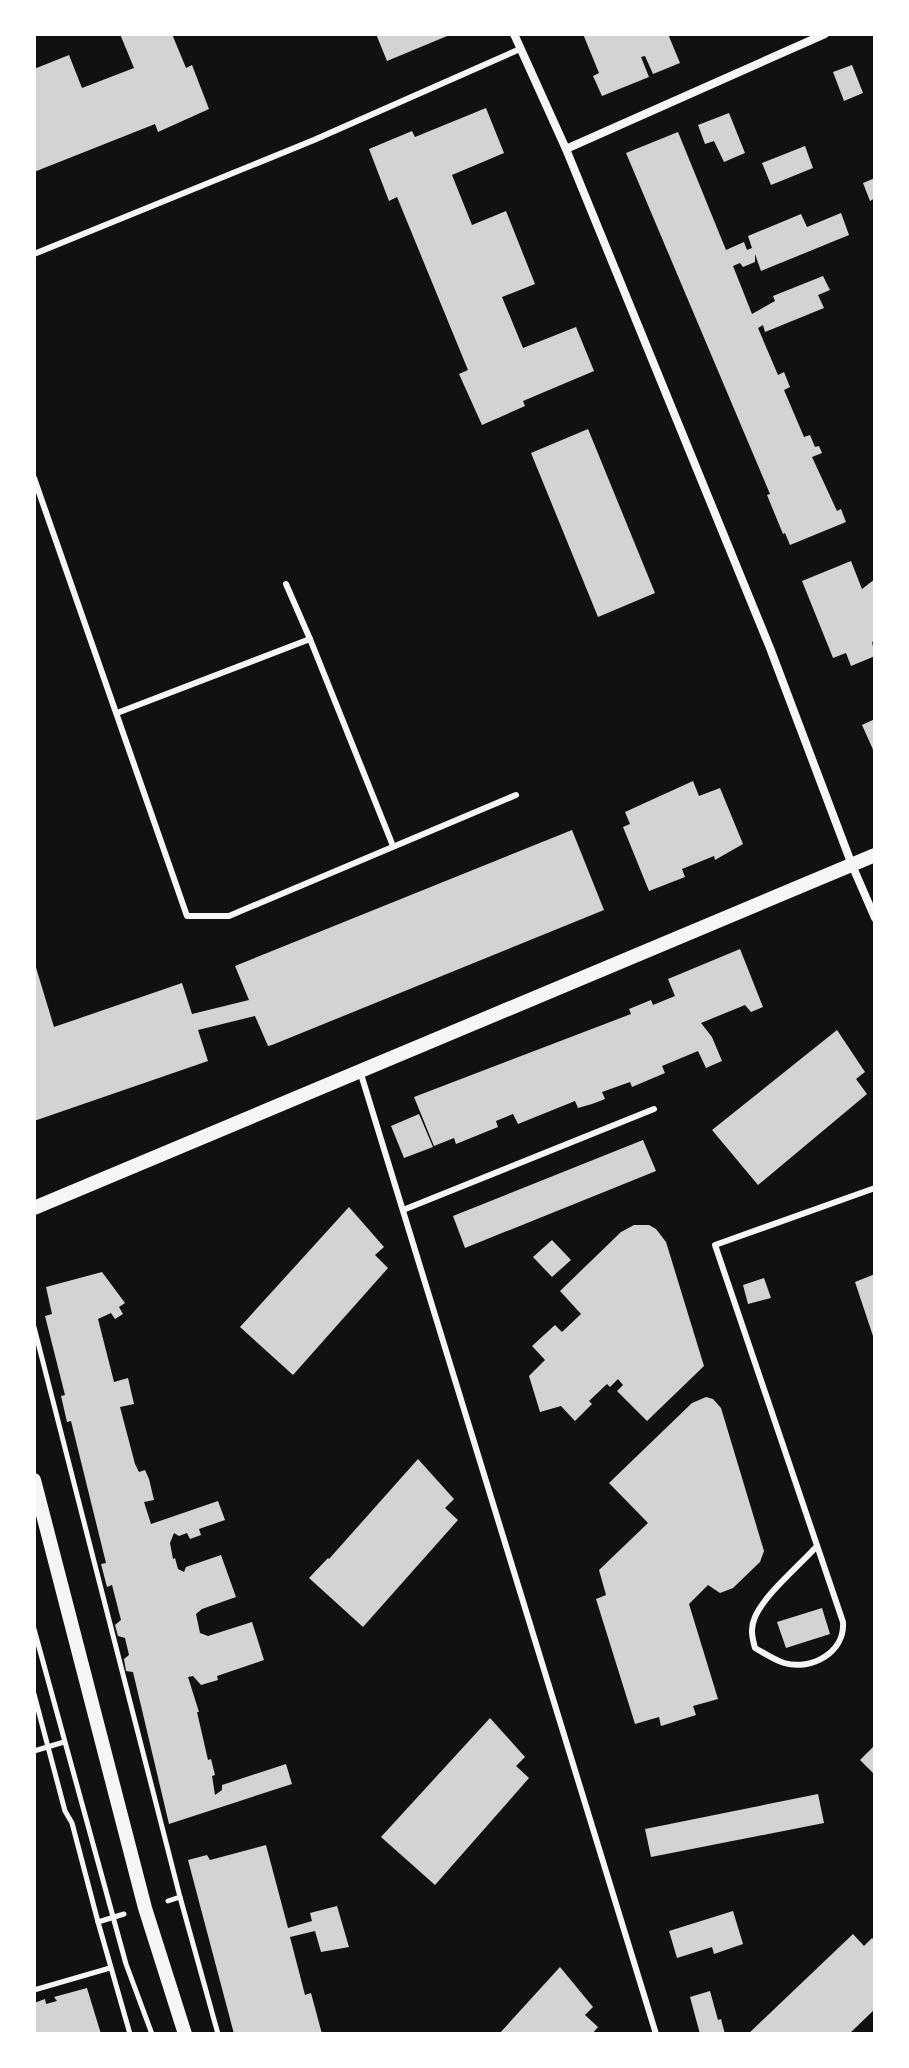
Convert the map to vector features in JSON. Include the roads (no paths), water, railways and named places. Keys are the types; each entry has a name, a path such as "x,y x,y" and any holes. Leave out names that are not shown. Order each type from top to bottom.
{"street":[{"path":"514,34 566,149 770,648 875,918"},
{"path":"566,149 825,34"},
{"path":"34,1208 875,855"},
{"path":"34,1480 145,1908 185,2034"}],"lane":[{"path":"34,254 314,140 520,49"},
{"path":"34,478 187,916 229,916 516,795"},
{"path":"286,584 393,846"},
{"path":"117,713 310,639"},
{"path":"360,1071 656,2034"},
{"path":"403,1210 654,1109"},
{"path":"817,1546 762,1605 754,1619 751,1633 755,1648 784,1663 798,1665 829,1655 844,1635 843,1622 715,1245 875,1188"}]}
